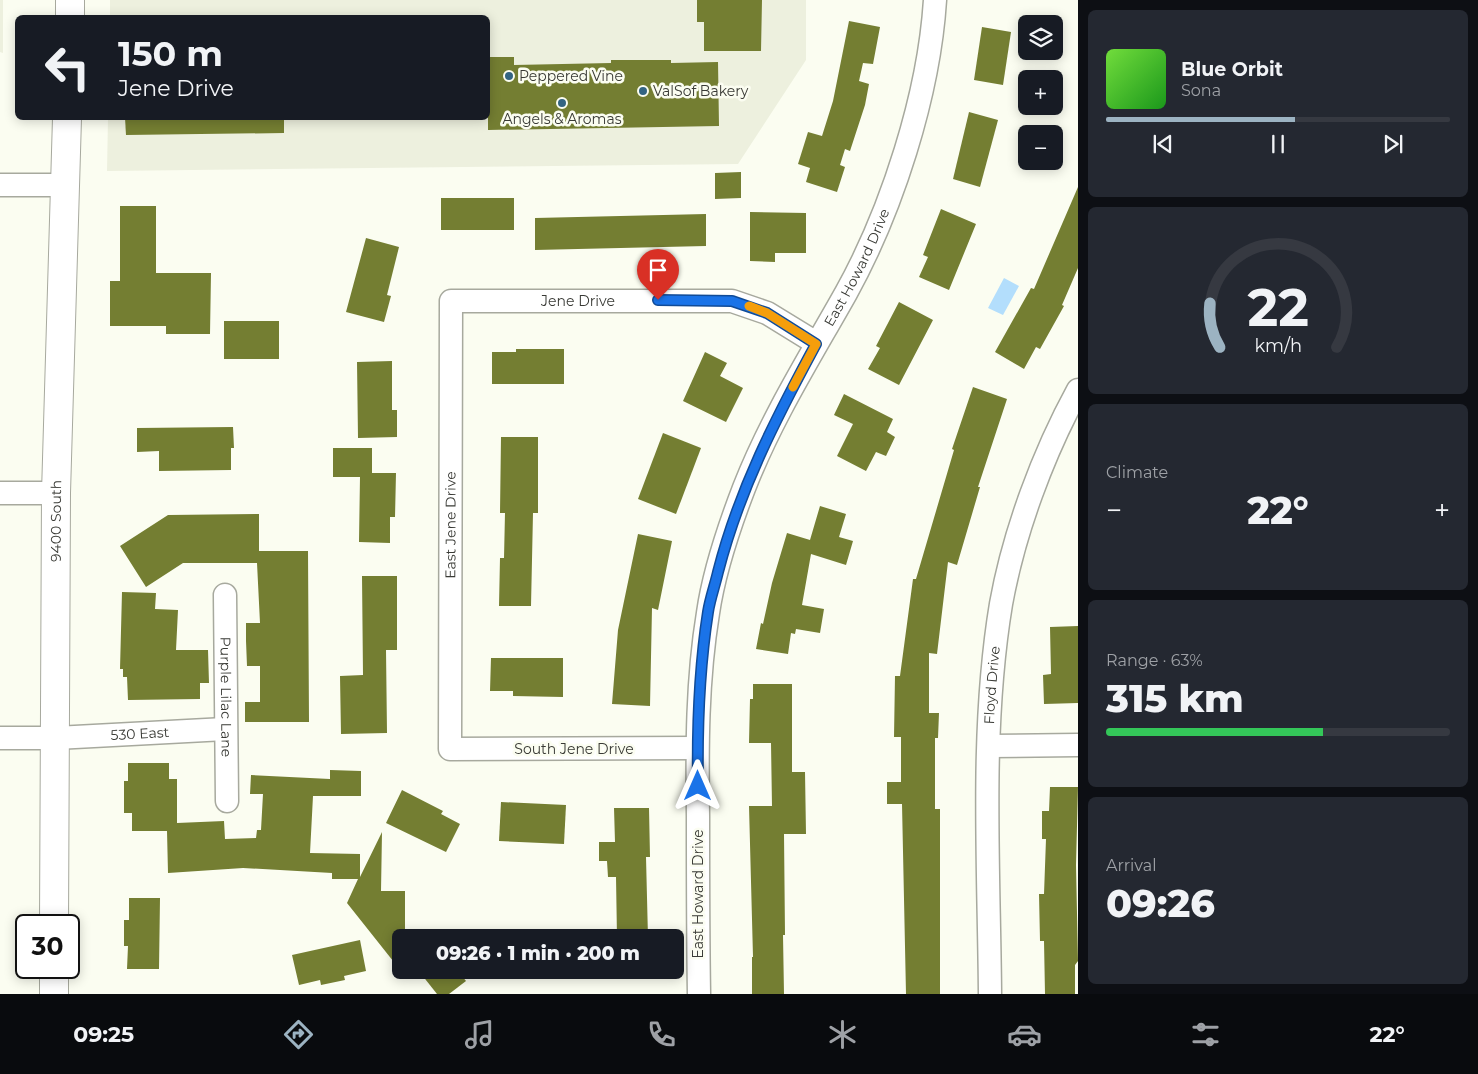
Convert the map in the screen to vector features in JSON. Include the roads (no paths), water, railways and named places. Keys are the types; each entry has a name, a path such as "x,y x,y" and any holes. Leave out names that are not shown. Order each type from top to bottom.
{"street":[{"path":"70,0 70,15"},
{"name":"East Howard Drive","path":"699,994 697,748 700,689 708,611 725,546 744,488 771,429 816,344 847,291 880,222 900,165 923,79 935,0"},
{"name":"9400 South","path":"54,914 56,493 67,120"},
{"path":"0,185 64,185"},
{"name":"Jene Drive","path":"450,301 732,301 767,313 816,344"},
{"name":"East Jene Drive","path":"450,301 450,749"},
{"name":"Floyd Drive","path":"990,994 989,746 993,676 1004,594 1019,533 1038,476 1078,390"},
{"path":"0,493 56,493"},
{"name":"Purple Lilac Lane","path":"224,594 224,729 227,801"},
{"name":"530 East","path":"0,738 56,738 224,729"},
{"path":"989,746 1078,745"},
{"name":"South Jene Drive","path":"450,749 697,748"},
{"path":"54,979 54,994"}],"water":[{"path":"1004,278 1019,286 1003,315 988,308"}],"place":[{"name":"Peppered Vine","path":"509,76"},
{"name":"ValSof Bakery","path":"643,91"},
{"name":"Angels & Aromas","path":"562,103"}]}
